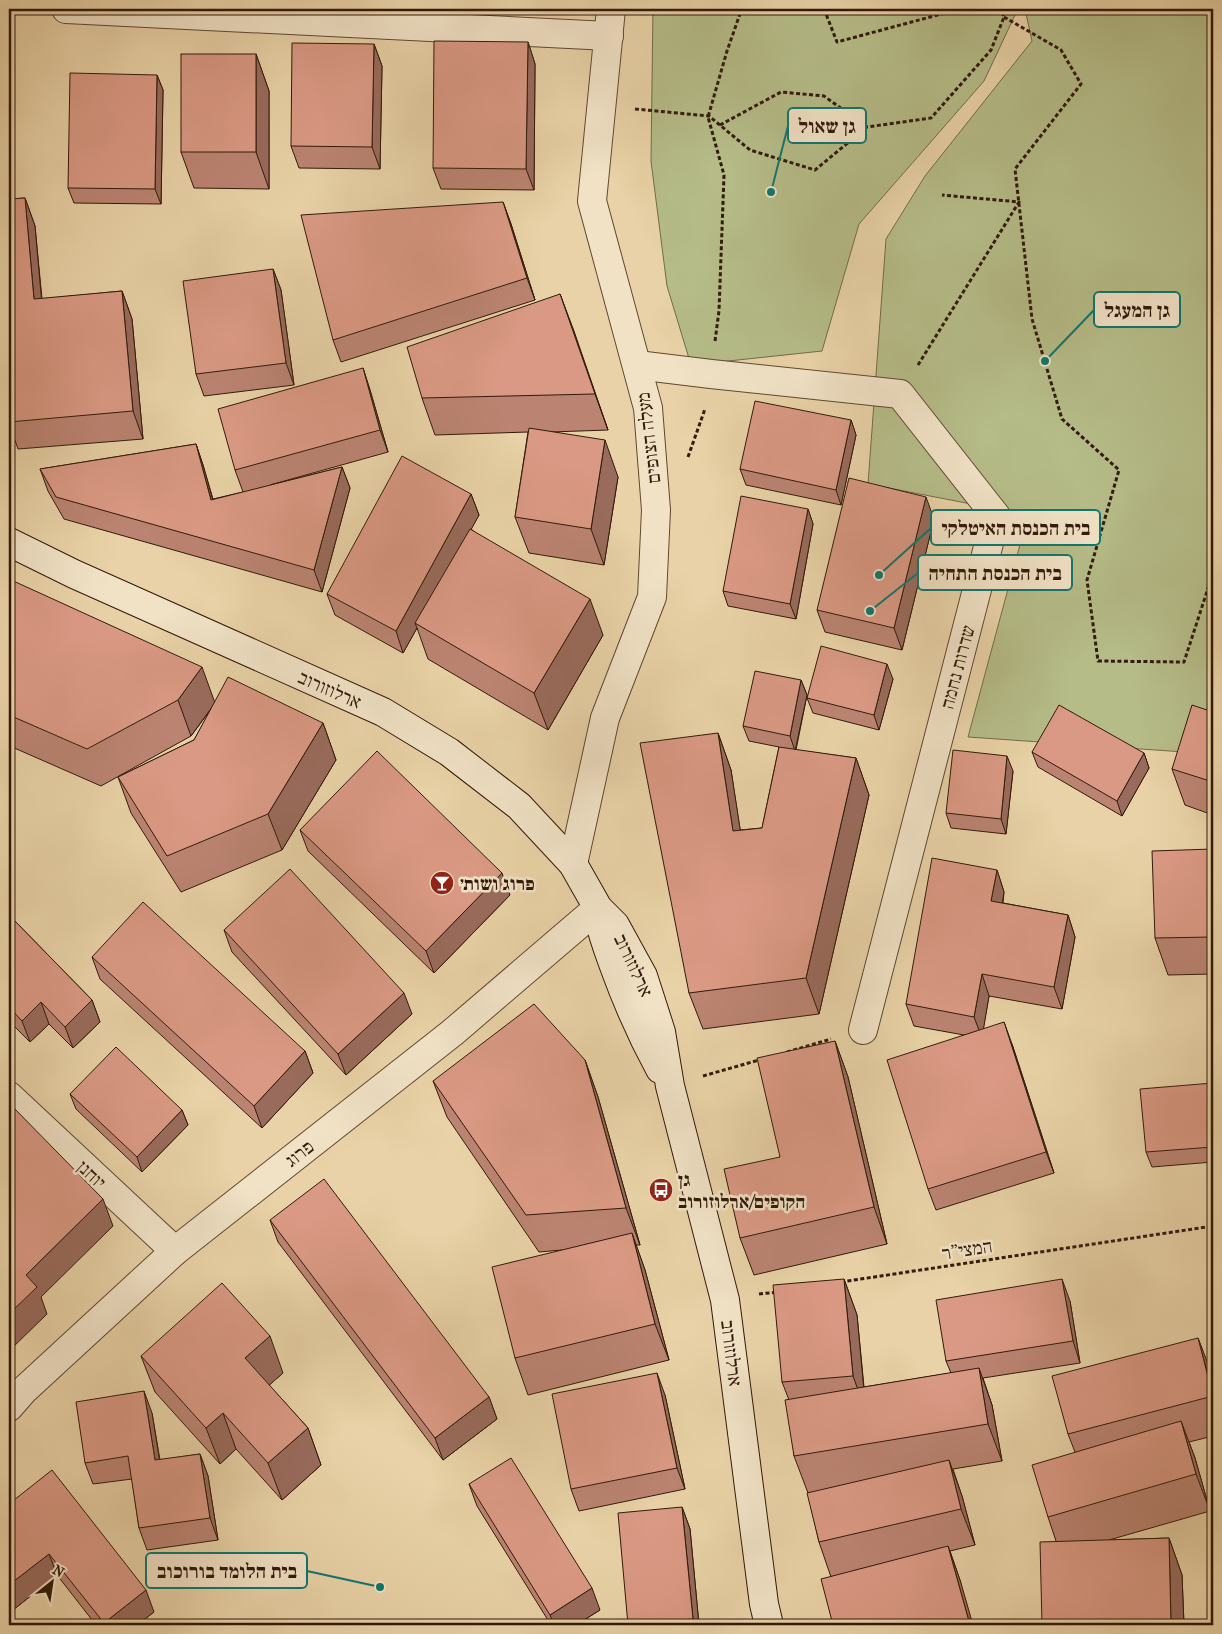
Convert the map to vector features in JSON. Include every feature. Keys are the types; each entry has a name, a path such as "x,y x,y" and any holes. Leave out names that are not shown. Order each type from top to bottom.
{"street":[{"path":"66,9 609,36"},
{"name":"מעלה הצופים","path":"573,864 605,718 652,597 656,510 648,408 592,201 611,9"},
{"path":"636,365 900,394"},
{"name":"שדרות נחמה","path":"863,1030 996,516 900,394"},
{"name":"ארלוזורוב","path":"9,542 74,574 384,712 449,752 519,806 573,864 598,908 615,925 643,976 661,1032 670,1086 725,1300 764,1604 769,1625"},
{"name":"פרוג","path":"9,1407 23,1390 175,1251 452,1033 598,908"},
{"name":"יוחנן","path":"9,1096 175,1251"}],"path":[{"path":"686,466 706,406 718,311 724,175 708,116 727,51 744,9"},
{"path":"824,9 837,42 960,9"},
{"path":"1001,9 1004,17 1061,50 1081,84 1016,169 1032,318 1062,419 1119,470 1086,580 1098,661 1184,662 1213,573"},
{"path":"602,106 708,116 750,150 815,170 867,127 931,118 991,50 1004,17"},
{"path":"720,125 781,92 824,96 867,127"},
{"path":"942,196 1019,202"},
{"path":"900,394 1019,202"},
{"path":"780,1054 863,1030"},
{"path":"670,1086 762,1059"},
{"name":"המצי\"ר","path":"832,1283 1213,1226"},
{"path":"725,1300 784,1291"}],"green space":[{"path":"653,9 1014,9 1015,15 984,81 859,224 822,351 691,365 667,286 651,161"},
{"path":"1025,9 1213,9 1213,754 968,737 1028,515 868,484 886,239 925,176 1032,41"}],"building":[{"path":"434,41 528,42 526,169 433,168"},
{"path":"292,43 374,44 372,147 291,146"},
{"path":"181,54 256,54 256,152 181,152"},
{"path":"70,73 157,75 155,189 68,188"},
{"path":"25,198 34,299 122,291 133,411 9,422 9,199"},
{"path":"503,202 527,278 333,340 301,215"},
{"path":"273,269 286,363 196,374 183,281"},
{"path":"560,294 595,394 422,398 407,347"},
{"path":"363,368 380,430 235,470 218,409"},
{"path":"755,401 851,420 836,490 740,469"},
{"path":"529,428 605,440 591,529 515,517"},
{"path":"196,444 211,500 342,467 314,570 56,497 40,469"},
{"path":"402,456 471,494 396,631 327,594"},
{"path":"849,478 926,497 894,628 817,610"},
{"path":"741,496 808,509 790,604 723,591"},
{"path":"470,529 590,599 534,693 415,623"},
{"path":"9,579 202,667 178,700 87,749 9,715"},
{"path":"821,646 887,664 874,715 807,698"},
{"path":"755,671 801,680 790,736 743,726"},
{"path":"228,677 323,723 268,814 167,856 118,777 194,740"},
{"path":"1059,705 1144,753 1117,801 1032,752"},
{"path":"1192,705 1213,712 1213,782 1172,769"},
{"path":"718,733 733,831 762,828 779,747 856,758 806,978 689,993 640,743"},
{"path":"953,750 1007,756 1001,819 946,813"},
{"path":"377,751 502,873 426,951 300,830"},
{"path":"1213,849 1213,937 1155,938 1152,851"},
{"path":"932,858 997,870 991,901 1068,915 1054,987 982,974 974,1017 906,1004"},
{"path":"290,869 404,993 338,1054 224,930"},
{"path":"143,902 305,1051 254,1106 92,957"},
{"path":"9,915 92,1000 65,1027 41,1002 22,1021 9,1007"},
{"path":"534,1004 585,1060 626,1208 526,1215 433,1081"},
{"path":"1004,1022 1046,1152 928,1189 887,1060"},
{"path":"835,1041 874,1207 740,1238 724,1169 780,1157 757,1058"},
{"path":"116,1047 182,1110 137,1157 70,1094"},
{"path":"1213,1083 1213,1147 1146,1152 1140,1089"},
{"path":"13,1107 103,1199 26,1275 37,1287 9,1314 9,1111"},
{"path":"324,1179 489,1397 435,1438 270,1220"},
{"path":"632,1233 655,1324 515,1358 492,1267"},
{"path":"844,1279 853,1376 782,1382 773,1285"},
{"path":"1062,1279 1073,1341 946,1361 936,1300"},
{"path":"222,1283 270,1336 245,1358 308,1428 268,1463 223,1413 206,1428 141,1356"},
{"path":"1198,1338 1213,1396 1068,1434 1052,1376"},
{"path":"979,1368 988,1424 794,1456 785,1400"},
{"path":"657,1373 677,1468 571,1489 552,1394"},
{"path":"144,1391 155,1460 200,1454 210,1518 139,1528 128,1456 85,1463 76,1402"},
{"path":"1181,1421 1196,1474 1048,1517 1032,1465"},
{"path":"511,1458 592,1588 550,1615 469,1484"},
{"path":"949,1460 961,1509 819,1542 807,1493"},
{"path":"52,1470 146,1590 104,1623 49,1554 9,1585 9,1504"},
{"path":"682,1507 693,1619 628,1625 618,1513"},
{"path":"1169,1538 1171,1625 1042,1625 1040,1542"},
{"path":"948,1546 970,1625 833,1625 821,1579"}],"place":[{"name":"גן שאול","path":"771,192"},
{"name":"גן המעגל","path":"1045,361"},
{"name":"בית הכנסת האיטלקי","path":"879,575"},
{"name":"בית הכנסת התחיה","path":"870,611"},
{"name":"פרוג ושות׳","path":"442,883"},
{"name":"גן הקופים/ארלוזורוב","path":"661,1190"},
{"name":"בית הלומד בורוכוב","path":"380,1587"}]}
